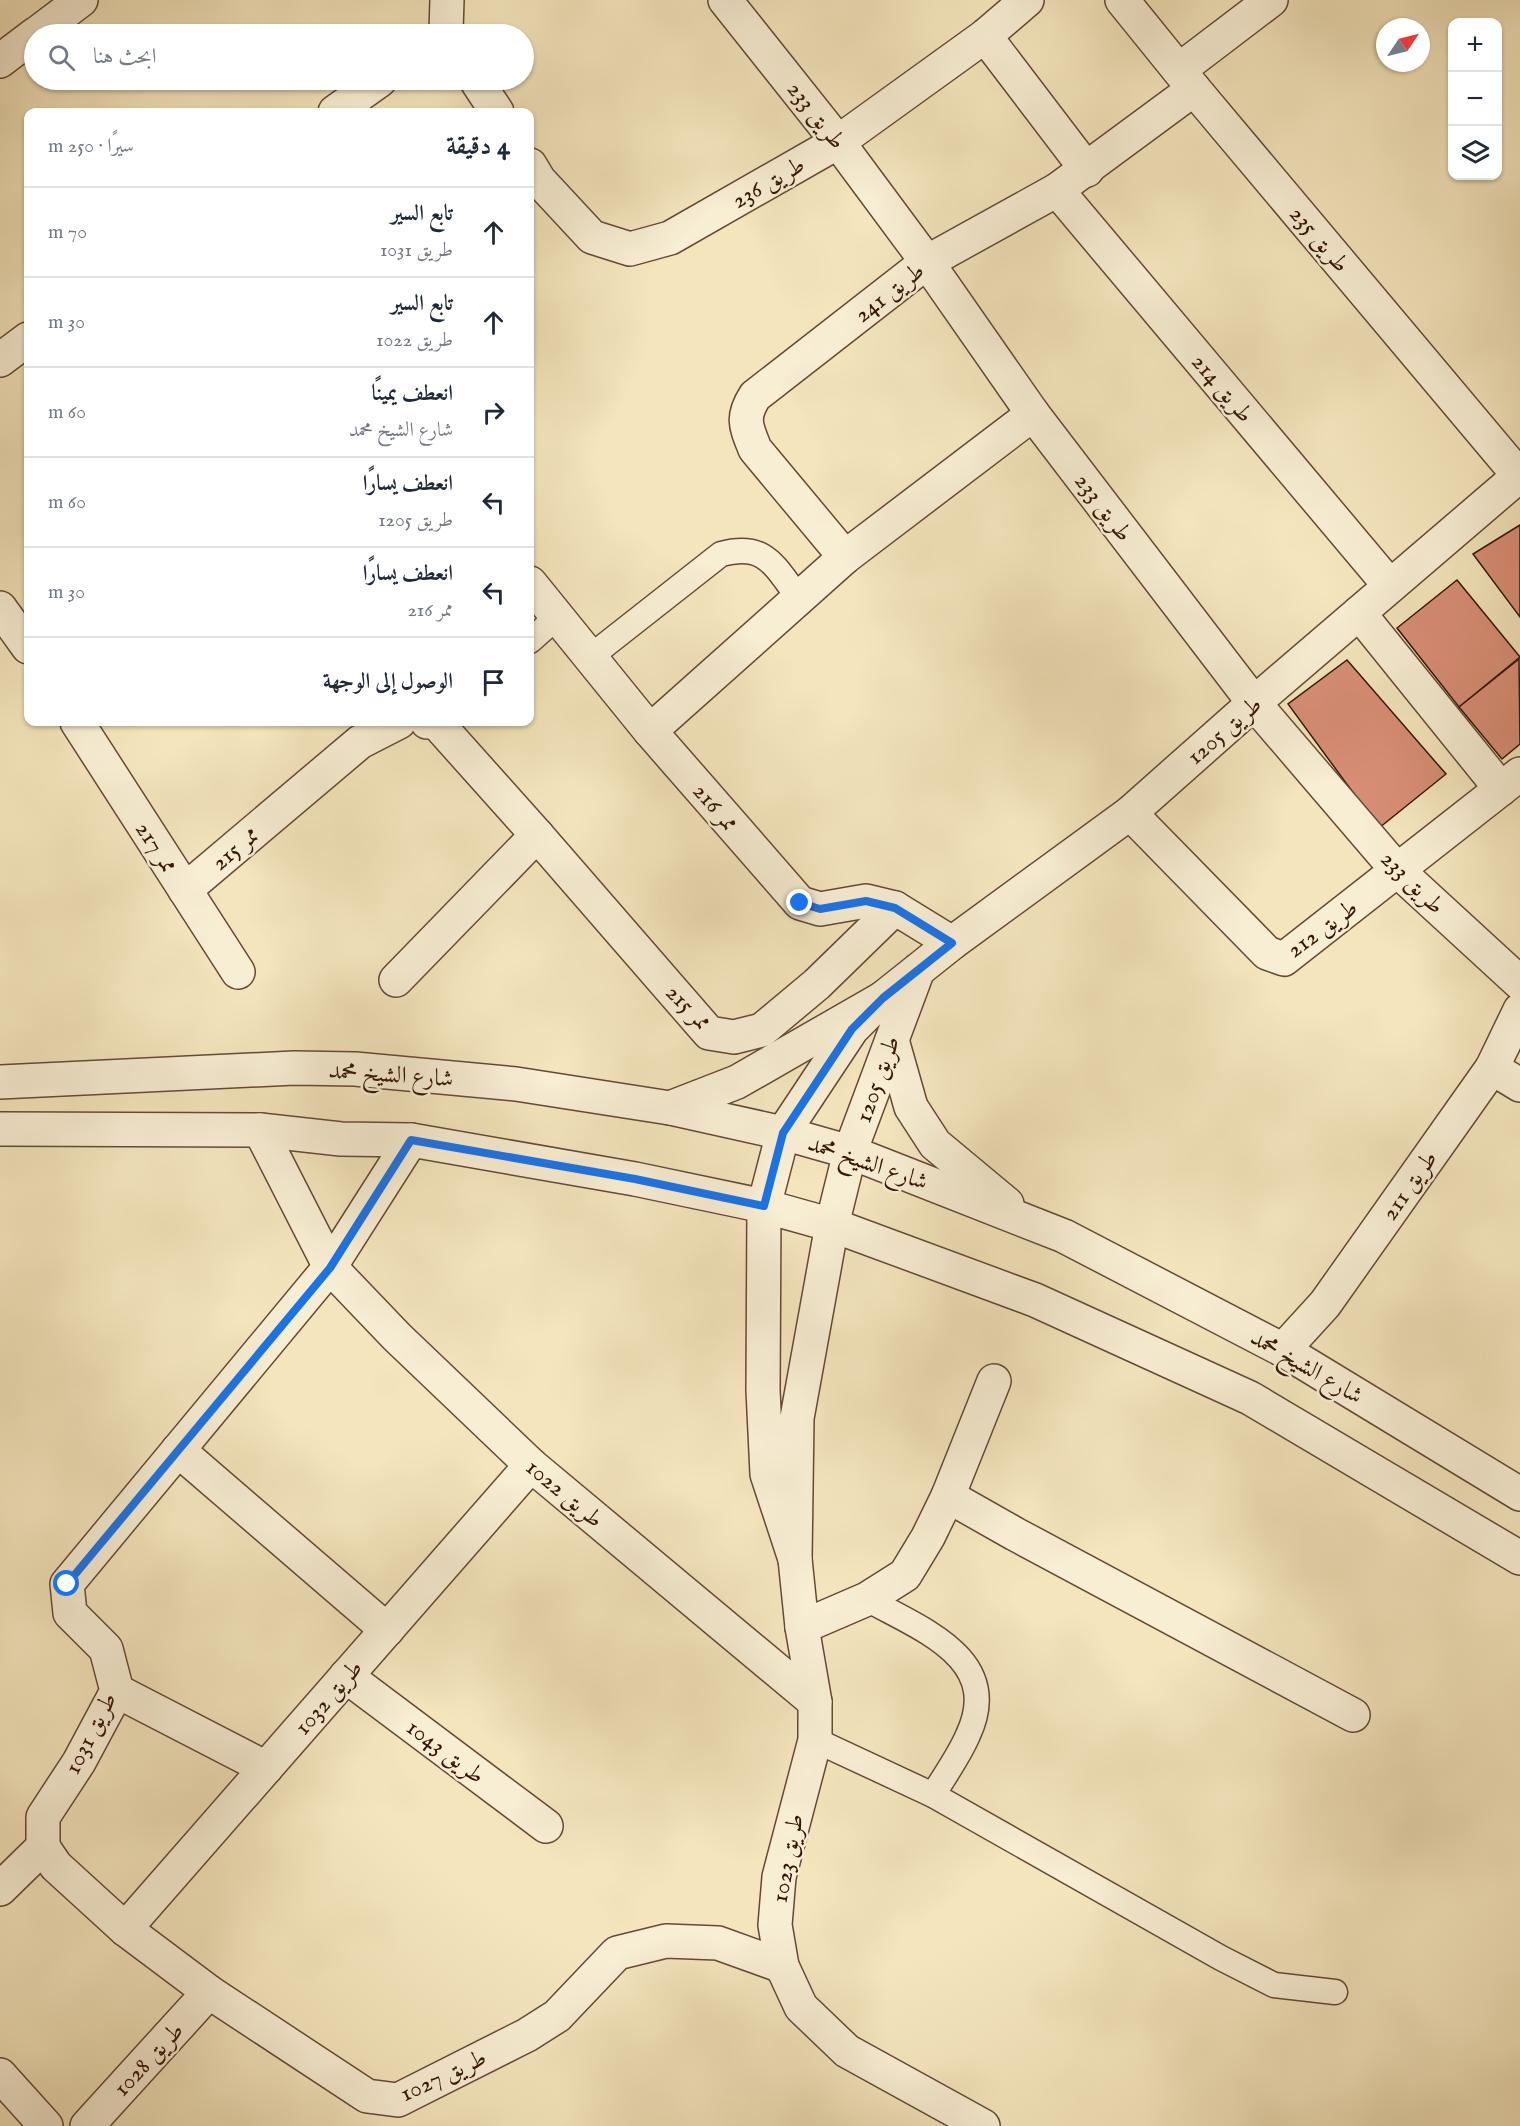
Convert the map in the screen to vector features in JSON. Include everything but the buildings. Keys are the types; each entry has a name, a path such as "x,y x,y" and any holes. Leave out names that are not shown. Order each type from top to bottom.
{"street":[{"path":"49,24 81,0"},
{"name":"طريق 236","path":"534,178 592,237 630,249 670,238 838,142 985,36 1027,0"},
{"name":"طريق 235","path":"1122,0 1186,80 1520,476"},
{"name":"طريق 241","path":"845,557 755,449 746,428 747,409 755,396 927,262 1057,190 1087,170 1271,0"},
{"name":"طريق 233","path":"734,3 927,262 1033,414 1254,703 1398,870 1520,983"},
{"path":"985,36 1087,170"},
{"path":"0,61 24,43"},
{"path":"341,108 366,90"},
{"path":"483,90 494,108"},
{"name":"طريق 214","path":"1057,190 1390,586"},
{"path":"0,360 24,342"},
{"path":"650,731 845,557 1033,414"},
{"name":"طريق 1205","path":"795,1560 767,1474 763,1390 764,1206 783,1133 852,1029 883,998 952,943 1130,813 1254,703 1520,476"},
{"name":"ممر 216","path":"534,588 650,731 800,903 820,909 866,901 895,908 952,943"},
{"path":"0,608 24,637"},
{"name":"طريق 212","path":"1130,813 1267,953 1284,959 1510,782 1359,613"},
{"name":"ممر 217","path":"79,726 238,972"},
{"name":"ممر 215","path":"185,890 360,742 391,726"},
{"name":"ممر 215","path":"437,726 537,835 709,1034 734,1037 762,1030 817,984 895,908"},
{"path":"396,980 537,835"},
{"name":"طريق 1205","path":"795,1560 797,1418 832,1225 850,1152 918,970"},
{"path":"670,1108 737,1082 883,998"},
{"name":"طريق 211","path":"1283,1350 1325,1304 1492,1068 1520,1010"},
{"path":"892,1040 910,1107 935,1144 1029,1222"},
{"name":"شارع الشيخ محمد","path":"0,1082 294,1068 355,1069 516,1084 670,1108 783,1133 850,1152 1064,1236 1283,1350 1520,1494"},
{"path":"1492,1068 1520,1085"},
{"path":"0,1129 260,1130 341,1139 411,1140 635,1179 764,1206 832,1225 1035,1300 1250,1398 1520,1558"},
{"name":"طريق 1022","path":"260,1130 330,1268 397,1337 531,1465 815,1702"},
{"path":"330,1268 411,1140"},
{"name":"طريق 1031","path":"43,1847 43,1817 79,1762 117,1691 106,1649 70,1613 67,1584 330,1268"},
{"path":"802,1627 867,1599 905,1575 928,1537 948,1496 994,1381"},
{"path":"178,1450 387,1630"},
{"name":"طريق 1032","path":"125,1929 531,1465"},
{"path":"948,1496 1353,1715"},
{"path":"795,1560 802,1627 815,1702"},
{"name":"طريق 1043","path":"346,1676 546,1826"},
{"path":"117,1691 266,1768"},
{"name":"طريق 1023","path":"815,1702 815,1740 779,1877 775,1925 782,1966 801,2007 847,2051 983,2126"},
{"path":"0,1888 43,1847"},
{"name":"طريق 1027","path":"43,1847 56,1866 125,1929 209,1992 367,2096 398,2100 527,2035 557,2016 617,1953 666,1941 718,1943 782,1966"},
{"name":"طريق 1028","path":"87,2126 209,1992"},
{"path":"0,2075 46,2126"}],"lane":[{"path":"590,657 721,554 738,549 759,552 776,568 799,598"},
{"path":"534,637 557,617"},
{"path":"867,1599 928,1633 963,1659 976,1684 978,1707 969,1735 933,1795"},
{"path":"815,1740 933,1795 1221,1958 1274,1985 1335,1992"}],"route":[{"path":"67,1584 330,1268 411,1140 635,1179 764,1206 783,1133 852,1029 883,998 952,943 895,908 866,901 820,909 800,903"}]}
